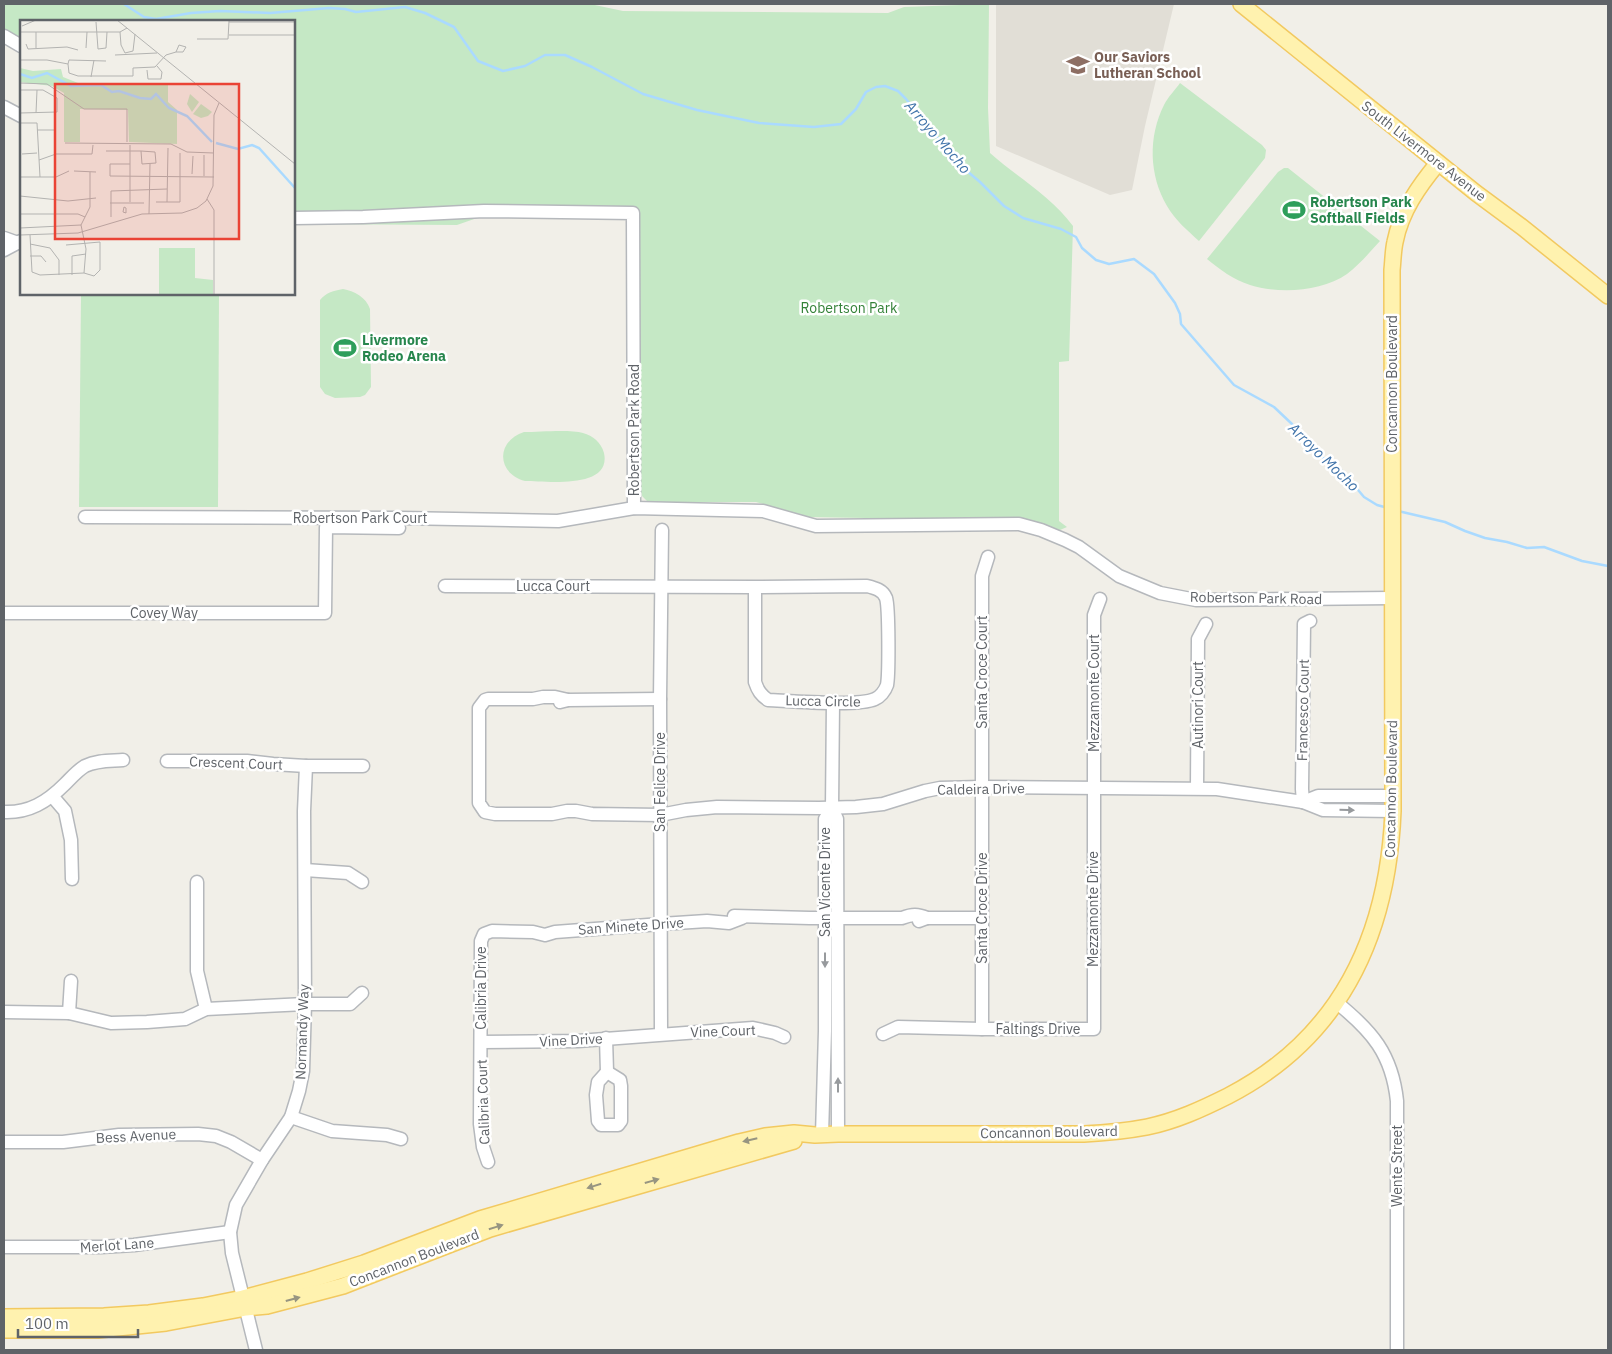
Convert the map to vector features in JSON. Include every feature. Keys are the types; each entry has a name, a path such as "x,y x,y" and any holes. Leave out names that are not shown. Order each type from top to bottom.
{"main road":[{"name":"South Livermore Avenue","path":"1241,4 1608,296"},
{"name":"Concannon Boulevard","path":"4,1317 104,1316 244,1303 267,1306 343,1286 490,1229 689,1170 825,1134 1084,1134 1118,1132 1147,1127 1180,1118 1210,1106 1248,1086 1278,1065 1307,1040 1323,1022 1356,970 1365,950 1384,892 1390,848 1393,803 1392,270 1394,242 1402,219 1414,195 1438,162"},
{"name":"Concannon Boulevard","path":"4,1330 98,1330 166,1323 244,1303"}],"street":[{"path":"4,36 20,45"},
{"path":"4,107 20,115"},
{"name":"Robertson Park Road","path":"295,218 363,217 484,211 634,213 634,508 763,512 816,526 1019,524 1041,530 1065,540 1119,576 1160,593 1196,600 1392,598"},
{"path":"4,238 20,242"},
{"path":"4,250 20,242"},
{"name":"Robertson Park Court","path":"84,517 400,518 558,521 634,508"},
{"name":"Covey Way","path":"4,614 325,613 326,527 399,528"},
{"name":"San Felice Drive","path":"661,1034 660,699 662,530"},
{"name":"Santa Croce Court","path":"982,787 982,576 988,557"},
{"name":"Lucca Court","path":"445,586 662,587"},
{"name":"Lucca Circle","path":"662,587 867,586 876,588 883,593 887,605 887,677 884,691 874,700 866,702 768,700 762,696 756,682 756,587"},
{"name":"Mezzamonte Court","path":"1093,789 1094,614 1100,599"},
{"name":"Francesco Court","path":"1303,802 1304,624 1310,620"},
{"name":"Autinori Court","path":"1198,788 1198,639 1206,624"},
{"name":"Caldeira Drive","path":"660,699 568,700 543,697 485,700 479,708 479,803 482,810 487,813 552,814 566,818 576,818 592,814 660,815 718,807 832,808 883,804 940,788 982,787 1198,788 1229,790 1303,802 1323,810 1393,803"},
{"name":"San Vicente Drive","path":"825,1134 832,918 825,819 832,808 832,702"},
{"path":"4,812 24,810 40,805 52,797 84,766 96,762 123,760"},
{"name":"Crescent Court","path":"166,761 248,761 306,766 363,766"},
{"name":"Normandy Way","path":"256,1350 232,1253 230,1232 236,1206 262,1160 291,1117 303,1071 306,766"},
{"name":"Santa Croce Drive","path":"982,787 982,1029"},
{"name":"Mezzamonte Drive","path":"1093,789 1094,1029"},
{"path":"52,797 65,812 71,840 72,879"},
{"path":"305,870 348,873 362,882"},
{"path":"197,882 197,972 206,1008"},
{"name":"San Minete Drive","path":"484,934 492,931 533,932 544,928 555,932 707,921 729,923 742,918 902,918 910,915 920,915 927,918 982,918"},
{"name":"Calibria Drive","path":"481,1042 481,942 484,934"},
{"path":"69,1013 72,981"},
{"path":"4,1012 69,1013 112,1023 147,1022 185,1019 206,1008 350,1004 362,993"},
{"name":"Wente Street","path":"1336,1002 1364,1026 1382,1050 1390,1067 1395,1085 1397,1101 1397,1350"},
{"name":"Faltings Drive","path":"883,1034 898,1027 1094,1029"},
{"name":"Vine Court","path":"661,1034 753,1028 784,1037"},
{"name":"Vine Drive","path":"481,1042 549,1042 661,1034"},
{"path":"606,1038 607,1072"},
{"name":"Calibria Court","path":"481,1042 481,1130 483,1147 488,1162"},
{"path":"291,1117 332,1132 387,1135 401,1139"},
{"name":"Bess Avenue","path":"4,1142 63,1142 119,1134 198,1134 216,1136 231,1142 262,1160"},
{"name":"Merlot Lane","path":"4,1247 101,1248 230,1232"}],"shaded area":[{"name":"Our Saviors Lutheran School","path":"996,4 1174,4 1132,190 1110,195 996,146"}],"green space":[{"name":"Robertson Park","path":"4,4 590,4 623,11 888,13 904,7 989,4 988,108 990,153 1055,205 1073,226 1069,361 1059,362 1059,521 1067,527 1060,530 1044,526 927,519 807,517 756,502 648,502 640,494 639,218 477,218 457,225 295,224 295,20 20,20 20,39 4,30"},
{"path":"1180,83 1266,150 1265,158 1199,241 1170,211 1161,194 1154,169 1153,143 1155,130 1166,102"},
{"name":"Robertson Park Softball Fields","path":"1288,168 1380,241 1347,274 1325,285 1300,290 1274,290 1250,285 1227,274 1207,259 1278,172"},
{"name":"Livermore Rodeo Arena","path":"343,289 359,295 366,301 370,309 371,387 365,395 360,397 335,398 325,394 320,387 320,300 330,292"},
{"path":"81,295 219,295 218,507 79,507"},
{"path":"570,431 587,434 601,446 604,453 604,465 598,473 575,481 525,481 515,477 505,464 503,457 504,449 515,436 524,432"}],"waterway":[{"name":"Arroyo Mocho","path":"124,4 144,17 156,19 191,13 220,11 270,13 329,8 356,12 405,7 425,13 454,27 478,61 503,71 525,66 545,55 565,55 643,94 697,110 759,123 814,127 841,124 856,109 866,92 876,87 885,86 898,91 961,166 1004,206 1023,218 1061,229 1076,237 1082,248 1096,260 1109,264 1134,259 1154,274 1175,303 1180,314 1181,324 1234,385 1274,407 1292,424 1312,450 1342,471 1364,497 1377,505 1388,508"},
{"name":"Arroyo Mocho","path":"1398,511 1445,522 1485,538 1527,548 1544,547 1582,561 1608,566"}],"place":[{"name":"Our Saviors Lutheran School","path":"1078,65"},
{"name":"Robertson Park Softball Fields","path":"1294,210"},
{"name":"Livermore Rodeo Arena","path":"345,348"}]}
